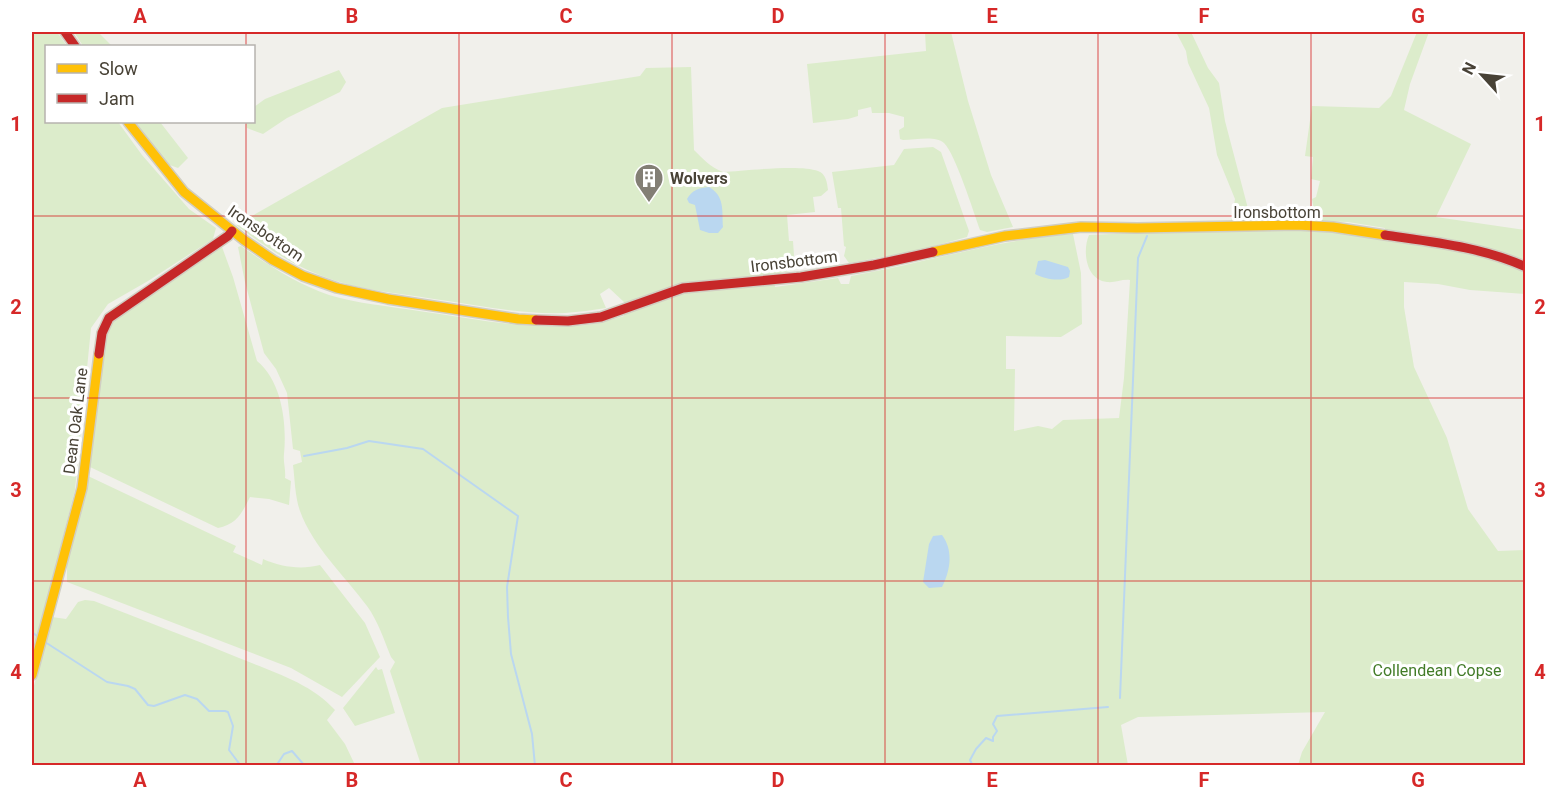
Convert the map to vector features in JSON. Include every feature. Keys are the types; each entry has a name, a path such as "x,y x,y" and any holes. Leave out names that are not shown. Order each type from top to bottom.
{"street":[{"path":"64,32 74,45"},
{"name":"Ironsbottom","path":"130,123 184,192 232,231 273,260 303,276 338,288 455,310 547,321 601,317 683,288 801,277 874,265 1005,236 1081,227 1333,227 1447,244 1506,258 1526,267"},
{"name":"Dean Oak Lane","path":"32,675 82,488 102,333 109,318 154,285 228,237 232,231"}],"green space":[{"path":"32,32 57,32 66,45 45,45 45,123 119,123 142,155 189,209 216,228 213,239 108,304 91,328 75,490 32,659"},
{"path":"74,32 98,32 111,45 82,45"},
{"path":"925,32 951,32 968,101 991,175 1013,227 987,232 980,230 964,184 944,143 925,138 900,139 899,130 904,127 904,117 889,113 872,113 871,107 858,110 858,116 848,119 813,123 807,64 926,51"},
{"path":"1176,32 1191,32 1208,68 1219,83 1225,121 1251,220 1231,222 1235,199 1217,155 1209,108"},
{"name":"Collendean Copse","path":"1417,32 1429,32 1410,84 1404,110 1471,144 1436,217 1525,230 1525,294 1404,282 1404,307 1414,367 1447,438 1468,509 1498,551 1525,550 1525,765 1298,765 1302,752 1325,712 1138,717 1121,725 1128,765 421,765 390,671 395,662 378,624 367,606 321,549 300,511 293,465 302,462 300,451 293,449 287,393 276,369 264,353 238,247 241,246 294,280 329,295 362,303 484,321 528,326 593,324 624,316 624,302 609,288 600,294 606,308 549,313 500,309 363,288 335,281 299,266 236,225 442,108 640,76 646,68 691,67 694,150 714,168 723,172 786,168 810,169 821,172 826,179 828,190 821,196 813,197 815,212 787,215 789,241 793,241 795,270 774,274 775,287 838,278 841,284 849,284 851,276 989,246 1073,234 1081,273 1082,324 1061,337 1006,336 1006,369 1015,369 1014,431 1038,426 1052,429 1063,420 1119,418 1124,378 1130,280 1107,282 1094,276 1086,256 1089,235 1248,228 1327,232 1384,238 1385,228 1348,222 1316,221 1312,199 1316,197 1320,181 1311,179 1313,157 1305,156 1312,106 1379,108 1391,96"},
{"path":"339,70 346,82 340,92 287,118 263,134 247,128 246,123 255,123 255,106 265,99"},
{"path":"136,123 161,123 188,158 178,168 164,163"},
{"path":"933,147 941,152 969,231 967,237 916,251 849,263 844,256 846,247 844,246 841,208 838,208 832,172 894,165 904,149"},
{"path":"222,247 257,361 272,380 281,404 285,430 285,478 291,481 289,505 269,499 250,497 234,521 218,528 90,467 107,328 115,317"},
{"path":"88,476 236,546 233,552 262,565 263,559 291,567 320,565 365,623 380,657 342,697 291,668 67,582 67,556"},
{"path":"94,601 303,685 335,710 327,720 345,744 355,765 32,766 32,693 52,617 66,619 78,602"},
{"path":"376,667 378,670 382,669 395,713 355,726 343,708"}],"water":[{"path":"709,187 718,195 722,204 723,227 718,233 700,230 695,205 689,203 687,199 696,190"},
{"path":"1045,260 1068,267 1069,277 1052,279 1035,274 1038,261"},
{"path":"942,535 946,541 950,561 947,574 942,587 929,588 923,582 929,544 933,536"}],"waterway":[{"path":"1120,698 1138,258 1147,236"},
{"path":"304,456 347,448 369,441 423,449 518,516 507,587 508,617 511,654 532,734 535,766"},
{"path":"32,632 38,637"},
{"path":"45,642 107,682 135,689 148,705 154,706 185,695 197,699 209,711 228,712 233,726 229,750 241,766"},
{"path":"973,766 970,760 976,749 986,738 993,741 997,731 993,724 997,716 1108,707"},
{"path":"276,766 284,754 292,751 305,766"}],"traffic: slow":[{"path":"129,123 184,192 244,240 273,260 303,276 337,288 388,299 536,320"},
{"path":"933,252 1005,236 1081,227 1297,225 1333,227 1385,235"},
{"path":"32,675 82,488 99,354"}],"traffic: jam":[{"path":"65,32 74,45"},
{"path":"99,354 102,333 109,318 232,231"},
{"path":"1385,235 1475,250 1526,267"},
{"path":"536,320 568,321 601,317 683,288 801,277 933,252"}],"place":[{"name":"Wolvers","path":"649,204"}]}
